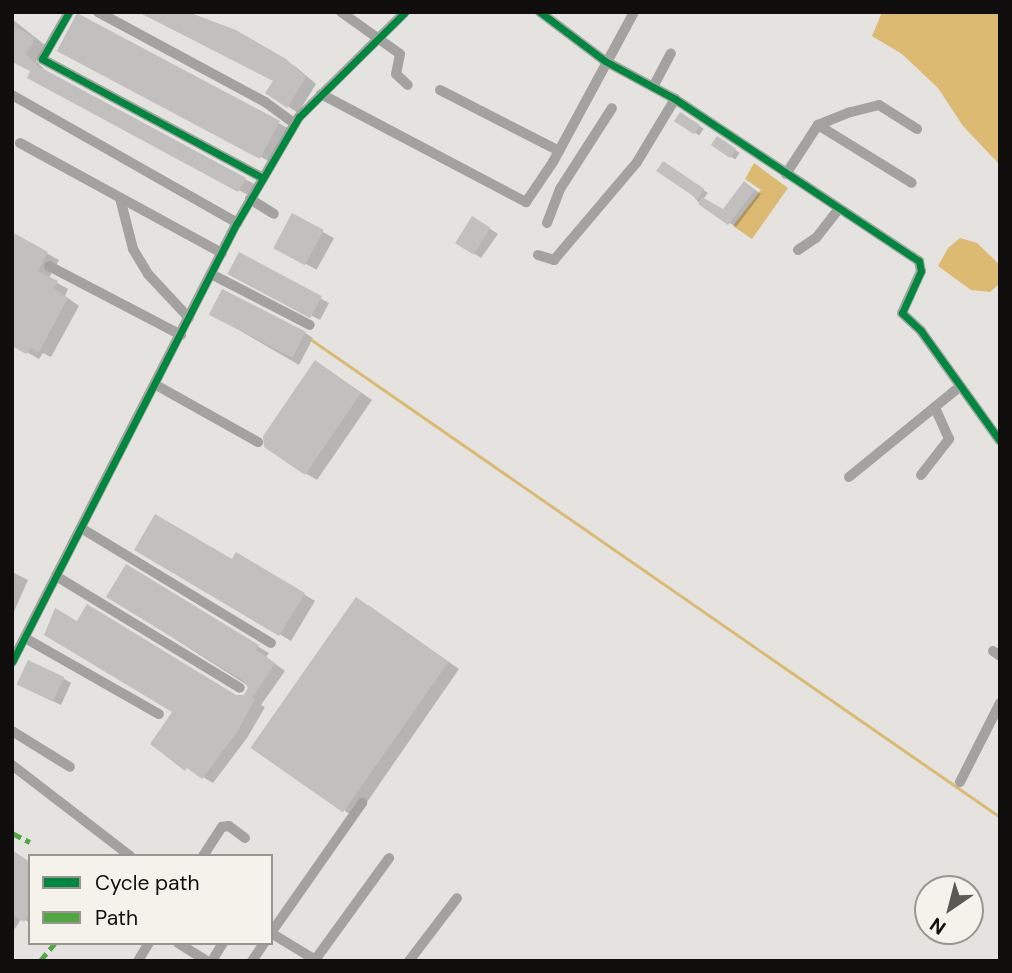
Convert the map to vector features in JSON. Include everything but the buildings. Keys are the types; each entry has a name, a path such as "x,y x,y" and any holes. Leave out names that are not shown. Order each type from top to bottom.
{"street":[{"path":"69,12 43,59 263,178"},
{"path":"98,12 265,103 295,124"},
{"path":"341,12 400,54 396,74 408,85"},
{"path":"12,662 237,223 295,124 321,94 405,12"},
{"path":"540,12 605,61 675,99 919,261 921,271 902,313 921,331 958,388 1000,441"},
{"path":"321,94 520,200 530,200 634,12"},
{"path":"653,87 671,52"},
{"path":"440,90 559,151"},
{"path":"12,95 237,223"},
{"path":"538,255 554,260 637,162 675,99"},
{"path":"786,174 818,125 874,105 917,129"},
{"path":"547,223 570,171 612,108"},
{"path":"818,125 912,183"},
{"path":"20,144 222,253"},
{"path":"553,162 570,171"},
{"path":"120,198 133,249 148,274 189,318"},
{"path":"250,200 274,214"},
{"path":"798,250 816,238 839,209"},
{"path":"49,266 181,335"},
{"path":"211,274 310,325"},
{"path":"156,385 258,442"},
{"path":"849,477 958,388"},
{"path":"921,475 949,439 935,407"},
{"path":"81,528 271,643"},
{"path":"56,576 240,688"},
{"path":"25,638 159,715"},
{"path":"960,782 1000,703"},
{"path":"12,731 70,767"},
{"path":"12,765 127,854"},
{"path":"273,930 362,803"},
{"path":"204,854 222,827 229,826 245,838"},
{"path":"273,934 316,960 389,858"},
{"path":"409,961 457,898"},
{"path":"138,961 148,945"},
{"path":"181,945 209,961 221,945"},
{"path":"252,961 263,945"}],"shaded area":[{"path":"882,12 1000,12 1000,165 963,126 938,88 902,54 872,36"},
{"path":"754,163 788,188 752,239 733,226 761,190 745,179"},
{"path":"960,238 977,243 1000,265 998,285 990,292 971,290 938,266 948,248"}],"waterway":[{"path":"312,340 1000,817"}],"marked path":[{"path":"12,833 30,842"},
{"path":"40,961 53,945"}],"cycle path":[{"path":"69,12 42,59 263,178"},
{"path":"12,662 237,223 299,117 405,12"},
{"path":"540,12 605,61 675,99 919,261 921,271 902,313 921,331 1000,441"}]}
